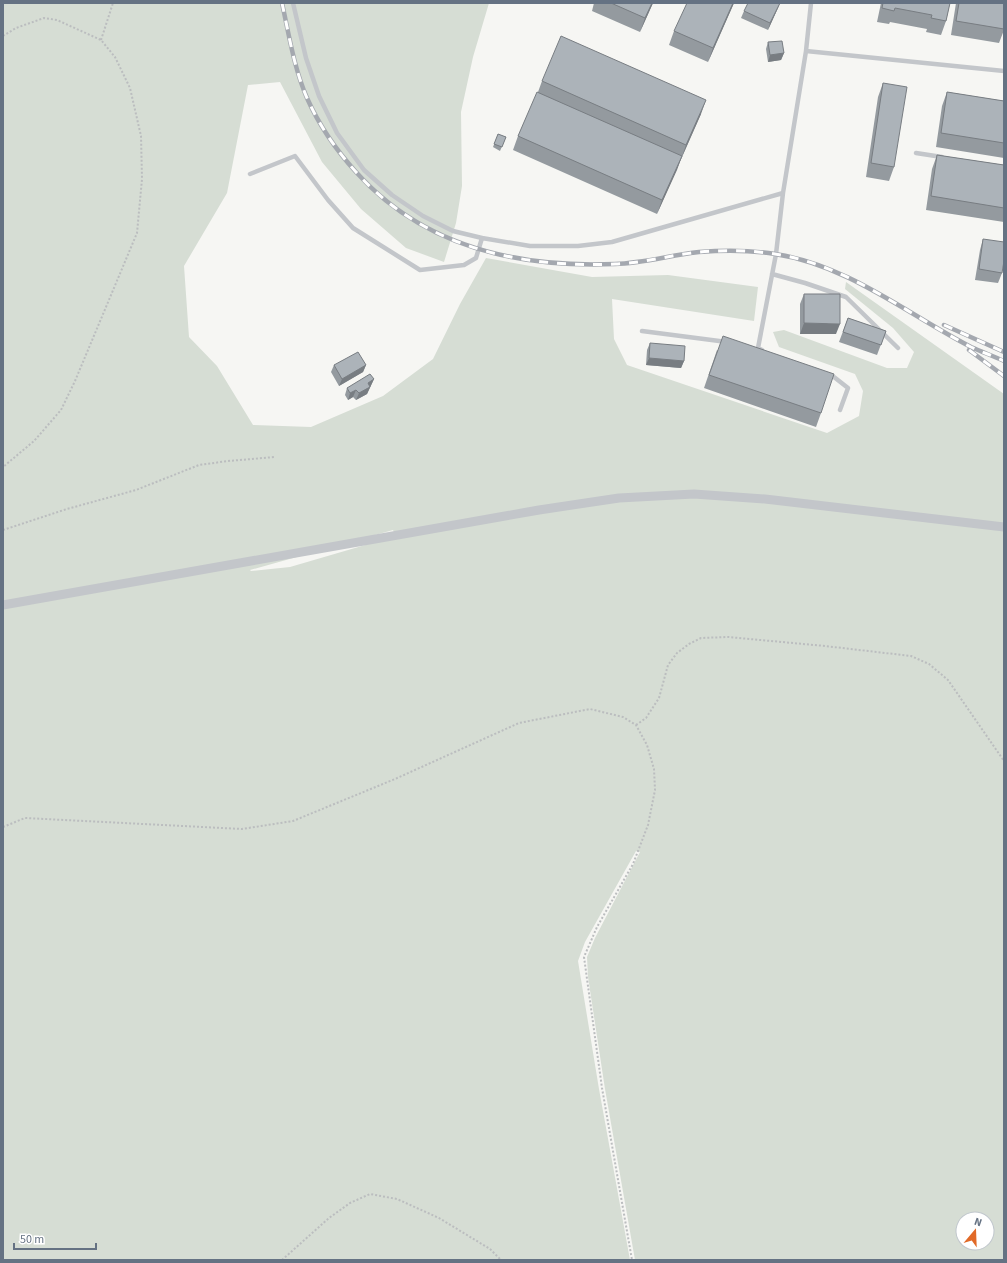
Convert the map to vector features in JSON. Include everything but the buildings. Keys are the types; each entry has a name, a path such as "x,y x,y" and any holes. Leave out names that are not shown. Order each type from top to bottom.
{"street":[{"path":"3,605 531,511 620,498 694,494 765,499 1004,527"}],"lane":[{"path":"293,3 306,58 319,96 337,133 364,170 392,195 423,216 453,231 482,238 530,246 578,246 612,242 783,193"},
{"path":"758,348 776,254 783,193 806,51 811,3"},
{"path":"806,51 1004,71"},
{"path":"916,153 945,158"},
{"path":"250,174 295,156 328,200 353,228 420,270 464,265 476,258 482,238"},
{"path":"772,274 805,283 846,297 898,348"},
{"path":"642,331 720,340 735,344"},
{"path":"750,347 765,351"},
{"path":"827,374 834,377 848,388 840,410"}],"path":[{"path":"101,40 114,3"},
{"path":"3,36 16,28 44,18 58,20 101,40 115,57 130,88 141,136 142,179 137,233 75,381 61,410 34,440 3,467"},
{"path":"3,530 60,511 136,490 199,465 275,456"},
{"path":"636,725 646,718 659,698 668,665 677,653 689,644 701,638 728,637 826,646 911,656 929,664 948,680 1004,761"},
{"path":"3,827 25,818 242,829 293,821 395,779 519,723 590,710 623,718 636,725 647,745 654,769 655,790 648,825 633,864 597,927 584,957 602,1088 632,1260"},
{"path":"282,1260 329,1218 350,1203 370,1194 397,1199 439,1218 490,1249 501,1260"}],"shaded area":[{"path":"3,3 489,3 473,57 461,112 462,186 456,223 444,262 406,248 361,209 322,162 280,82 248,85 227,193 184,266 189,337 217,366 253,425 311,427 383,396 433,359 460,304 486,258 592,277 668,275 758,287 754,321 612,299 614,339 627,365 827,433 859,416 863,391 855,374 779,347 773,332 784,330 887,368 907,368 914,352 893,328 845,289 846,282 1004,394 1004,1260 635,1260 605,1089 588,977 587,957 595,938 640,852 636,851 585,942 578,961 599,1089 630,1260 3,1260","holes":["393,530 396,536 290,567 250,570"]}],"railway":[{"path":"282,3 292,51 302,87 328,137 356,172 382,198 411,219 442,235 474,248 543,262 615,264 699,252 727,251 747,251 775,254 802,260 852,280 876,292 971,347 1004,361"},
{"path":"944,325 1004,352"},
{"path":"969,350 1004,376"}]}
